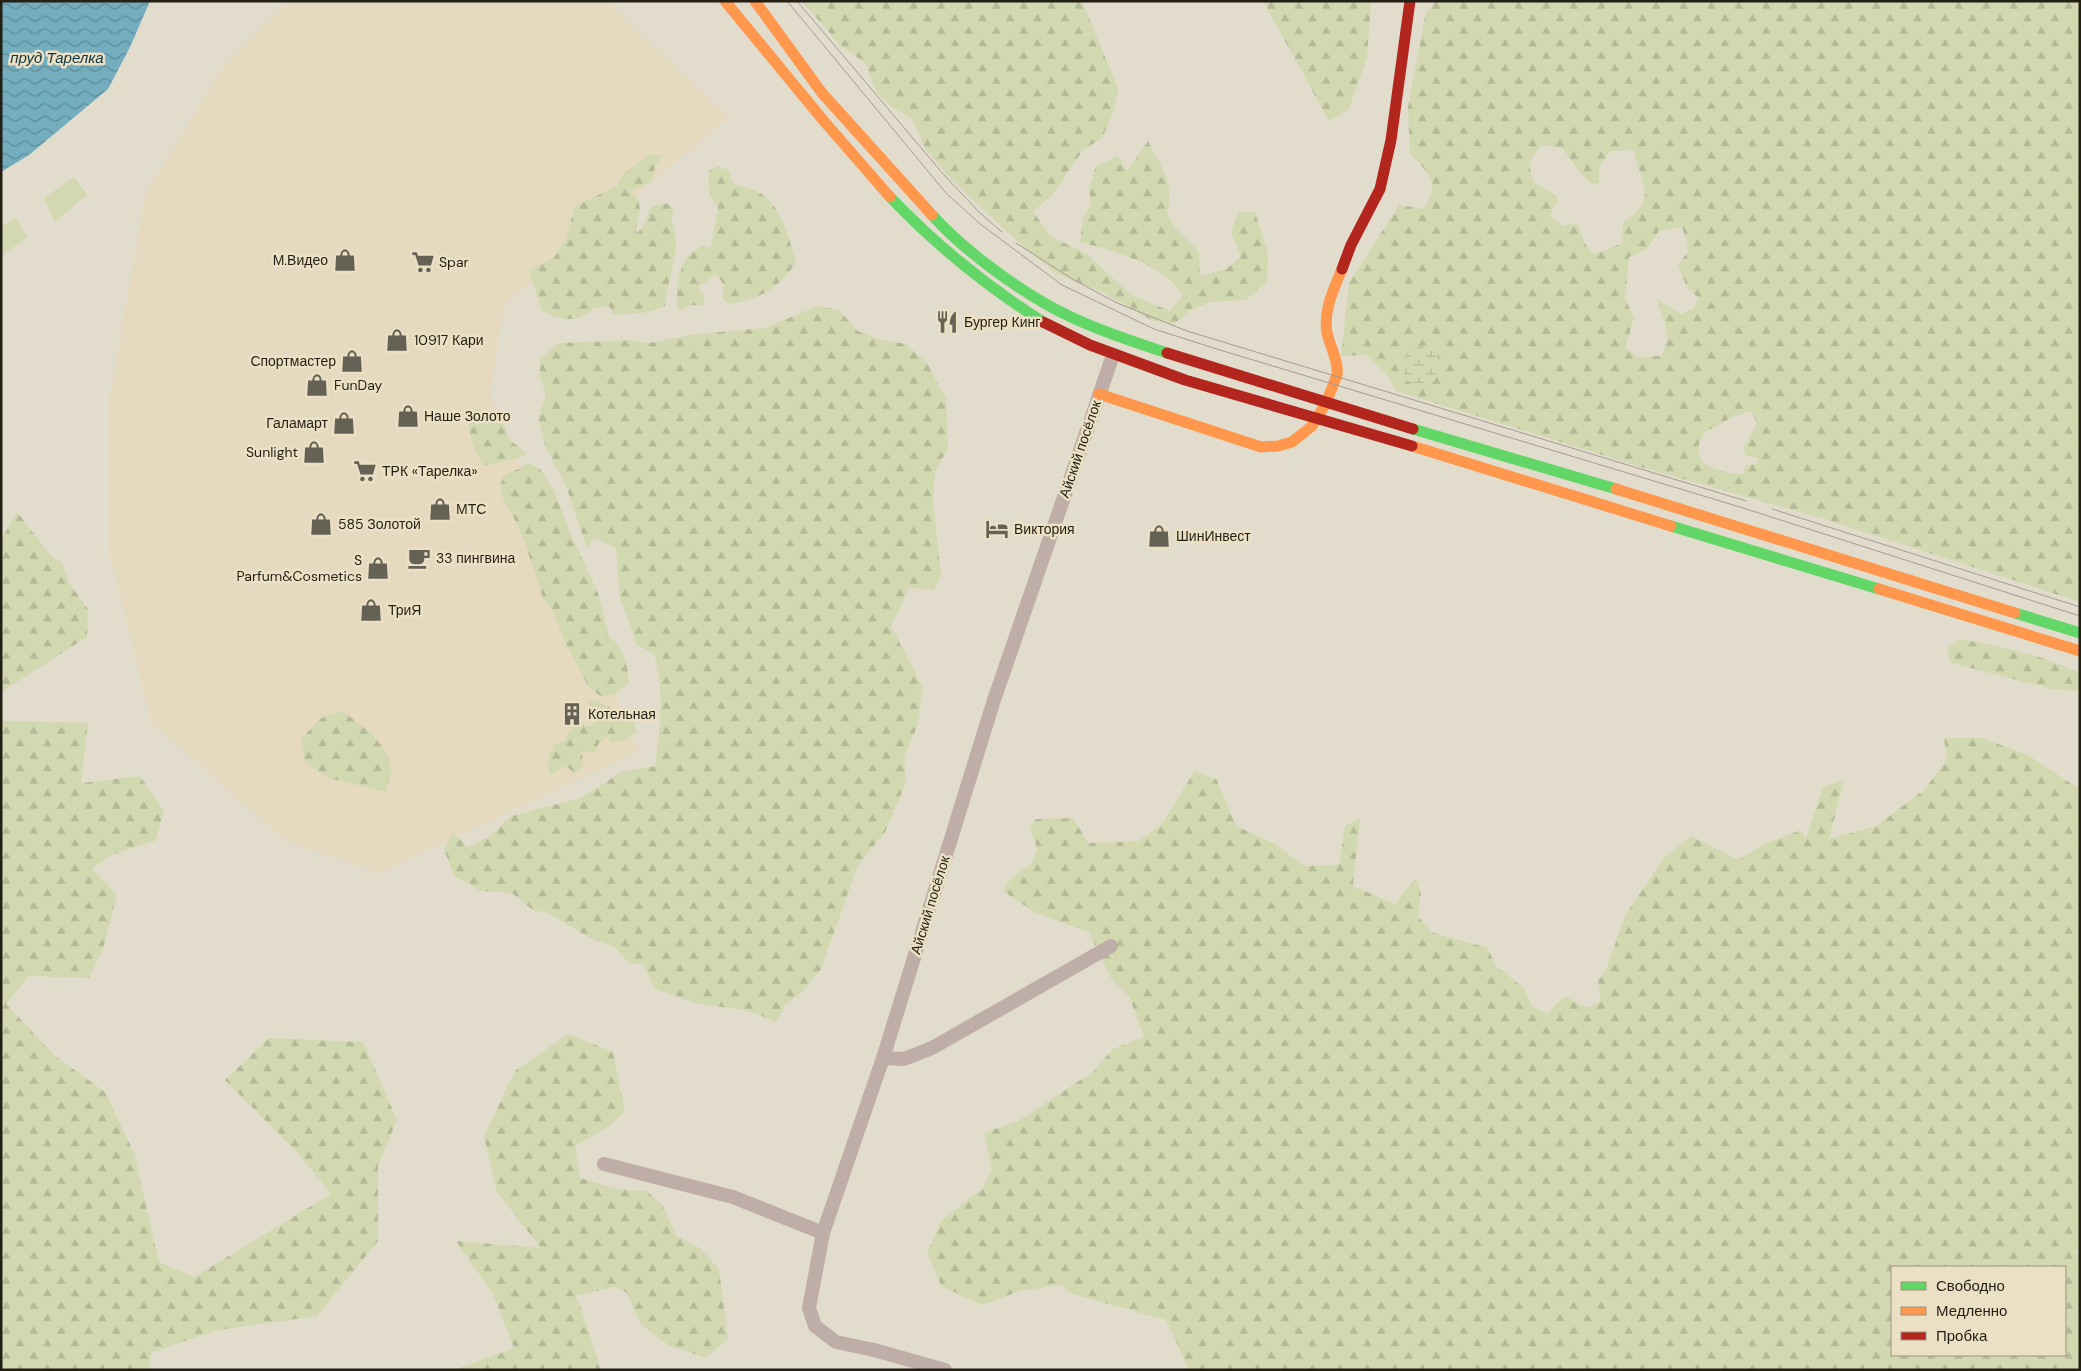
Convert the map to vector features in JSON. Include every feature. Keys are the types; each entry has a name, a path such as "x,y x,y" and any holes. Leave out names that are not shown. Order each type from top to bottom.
{"main road":[{"path":"725,1 811,108 924,233 970,273 1009,302 1113,355 1220,390 1320,418 2080,651"},
{"path":"755,1 822,93 927,210 985,262 1022,288 1070,317 1123,338 1278,389 1326,401 2080,633"},
{"path":"1099,394 1261,447 1275,448 1299,440 1320,418 1338,368 1327,332 1327,307 1350,245 1380,189 1391,140 1410,1"}],"street":[{"name":"Айский посёлок","path":"945,1370 874,1350 836,1342 815,1326 809,1308 823,1233 883,1058 994,700 1113,355"},
{"path":"883,1058 904,1059 932,1048 1111,946"},
{"path":"604,1164 732,1197 823,1233"}],"shaded area":[{"path":"288,1 607,1 729,118 504,305 490,394 639,751 380,873 284,840 151,722 110,555 110,393 146,192 227,60"}],"green space":[{"path":"802,1 1082,1 1118,88 1113,113 1102,138 1083,150 1051,197 1033,211 1050,236 1087,254 1131,295 1170,311 1183,295 1163,275 1137,260 1080,242 1083,218 1091,204 1089,189 1096,166 1118,156 1127,171 1148,141 1162,167 1168,184 1170,193 1167,212 1174,227 1199,252 1200,276 1226,269 1241,257 1231,232 1238,213 1255,212 1268,253 1267,282 1246,300 1210,302 1191,310 1174,324 1153,321 1102,292 1055,273 1007,232 946,174 926,150 912,119 893,108 877,93 865,63 839,44"},
{"path":"1263,1 1371,1 1367,58 1349,109 1329,121"},
{"path":"1436,1 2080,1 2080,602 1821,518 1644,468 1396,391 1387,375 1367,355 1341,356 1349,283 1399,205 1424,209 1431,192 1432,185 1427,173 1410,154 1408,107 1426,12","holes":["1541,145 1562,148 1580,172 1593,185 1599,182 1599,168 1610,151 1634,150 1645,190 1644,198 1641,206 1623,222 1622,243 1607,250 1593,253 1585,244 1579,226 1571,223 1564,226 1551,217 1552,209 1558,203 1556,195 1533,182 1529,163","1682,227 1689,250 1678,265 1686,285 1698,298 1694,308 1681,314 1656,298 1666,327 1665,348 1661,356 1637,357 1625,348 1634,318 1625,299 1629,257 1646,250 1659,231","1752,412 1757,424 1743,448 1746,456 1758,458 1757,464 1746,465 1743,474 1721,471 1702,460 1699,453 1699,445 1706,431 1739,414"]},
{"path":"650,154 663,156 655,166 652,181 629,192 638,198 640,209 636,234 644,224 650,209 654,206 669,204 674,212 671,220 675,230 676,241 674,262 665,306 646,312 627,314 613,314 609,306 594,308 582,316 569,319 556,317 542,311 529,270 554,258 566,238 575,206 617,186 621,176"},
{"path":"719,166 730,171 731,181 760,193 773,205 783,223 796,262 783,279 768,291 751,299 730,304 722,298 724,285 716,274 698,287 705,298 703,306 691,305 679,311 677,297 678,281 686,259 690,254 703,246 711,248 718,208 709,191 709,171"},
{"path":"74,177 87,195 55,222 44,198"},
{"path":"15,218 28,237 1,256 1,227"},
{"path":"818,306 839,310 858,331 881,340 906,344 927,363 946,399 948,448 935,472 933,501 941,575 934,590 909,588 891,626 923,688 917,727 904,757 906,783 885,832 858,865 821,969 803,991 785,1005 776,1023 747,1011 697,1003 655,989 643,964 629,964 615,947 592,939 546,912 534,911 512,893 481,891 454,876 444,849 453,833 468,847 489,837 511,816 581,798 621,772 655,766 660,724 660,682 654,654 636,644 620,600 616,548 594,538 587,548 566,486 545,445 538,419 546,396 540,376 540,359 559,343 629,340 648,343 697,334 764,328"},
{"path":"1426,345 1437,351 1439,371 1434,382 1418,386 1406,380 1402,364 1410,350"},
{"path":"470,409 478,409 492,416 505,426 509,439 527,454 519,458 484,466 471,438"},
{"path":"529,463 540,469 554,490 572,537 598,593 609,637 622,651 628,670 629,683 615,694 602,697 589,688 565,642 554,614 543,598 524,540 511,512 503,500 500,485 504,476"},
{"path":"17,512 52,557 62,562 69,583 88,609 87,637 1,692 1,540"},
{"path":"1959,639 2021,652 2051,661 2080,673 2080,691 2052,689 1951,663 1947,649"},
{"path":"595,700 624,715 635,716 636,732 622,741 610,742 609,736 599,743 594,753 582,752 583,764 575,774 566,766 549,775 548,760 553,745 566,740 567,732 577,724 589,726 595,723 588,701"},
{"path":"342,711 357,722 385,751 391,771 385,792 329,778 305,763 301,739 321,718"},
{"path":"1,721 88,723 81,783 140,776 164,811 155,841 111,855 92,869 117,895 103,949 89,978 29,976 6,1004 54,1055 105,1092 134,1153 159,1262 194,1277 331,1194 294,1149 225,1080 269,1038 363,1042 397,1120 378,1166 378,1241 317,1316 219,1330 152,1352 148,1370 1,1370"},
{"path":"1944,738 1982,738 2028,755 2076,787 2080,785 2080,1246 2075,1253 2080,1254 2080,1370 1189,1370 1166,1320 1072,1294 1061,1285 1020,1291 982,1305 941,1286 927,1252 942,1220 982,1189 992,1170 984,1133 1020,1120 1094,1071 1113,1049 1144,1037 1129,996 1111,979 1089,932 1034,912 1003,891 1012,877 1032,864 1037,848 1030,827 1036,819 1073,818 1088,843 1139,841 1163,823 1195,770 1217,780 1236,826 1275,844 1304,866 1339,865 1345,826 1360,818 1353,886 1395,904 1416,878 1421,892 1418,916 1431,932 1488,948 1495,965 1524,988 1532,1007 1548,1013 1565,996 1587,1008 1601,1001 1598,980 1605,972 1626,914 1665,857 1691,836 1738,860 1762,845 1801,830 1806,839 1823,787 1844,780 1829,839 1876,826 1924,790 1947,760"},
{"path":"568,1034 613,1052 625,1112 607,1128 575,1146 580,1178 617,1189 647,1191 663,1206 676,1236 700,1248 719,1269 728,1339 706,1358 670,1346 641,1325 627,1293 615,1287 575,1296 580,1305 601,1370 455,1370 514,1348 493,1294 456,1241 541,1248 497,1192 484,1136 515,1071"}],"water":[{"name":"пруд Тарелка","path":"1,1 150,1 130,47 108,89 29,155 1,172"}],"tram line":[{"path":"787,1 946,193 979,223 1062,285 1154,329 1740,507 2080,616"},
{"path":"797,1 944,175 980,213 1002,232"},
{"path":"1016,243 1074,280 1117,303 1187,331 1746,501"},
{"path":"1772,509 2080,607"}],"traffic: fast":[{"path":"890,197 925,232 962,264 1043,322"},
{"path":"932,215 961,244 997,272 1053,308 1119,337 1167,353"},
{"path":"1413,429 1616,489"},
{"path":"1671,526 1879,589"},
{"path":"2015,613 2080,633"}],"traffic: slow":[{"path":"725,1 823,120 890,197"},
{"path":"755,1 822,93 932,215"},
{"path":"1099,394 1261,447 1278,446 1292,442 1312,426 1326,403 1337,375 1336,359 1327,333 1326,324 1330,300 1342,269"},
{"path":"1412,446 1671,526"},
{"path":"1616,489 2015,613"},
{"path":"1879,589 2080,651"}],"traffic: jam":[{"path":"1342,269 1351,245 1380,189 1391,140 1410,1"},
{"path":"1043,322 1090,345 1185,380 1412,446"},
{"path":"1167,353 1413,429"}],"place":[{"name":"М.Видео","path":"345,260"},
{"name":"Spar","path":"423,262"},
{"name":"Бургер Кинг","path":"947,322"},
{"name":"10917 Кари","path":"397,340"},
{"name":"Спортмастер","path":"352,361"},
{"name":"FunDay","path":"317,385"},
{"name":"Наше Золото","path":"408,416"},
{"name":"Галамарт","path":"344,423"},
{"name":"Sunlight","path":"314,452"},
{"name":"ТРК «Тарелка»","path":"365,471"},
{"name":"МТС","path":"440,509"},
{"name":"585 Золотой","path":"321,524"},
{"name":"Виктория","path":"997,529"},
{"name":"ШинИнвест","path":"1159,536"},
{"name":"33 пингвина","path":"419,558"},
{"name":"S Parfum&Cosmetics","path":"378,568"},
{"name":"ТриЯ","path":"371,610"},
{"name":"Котельная","path":"572,714"}]}
